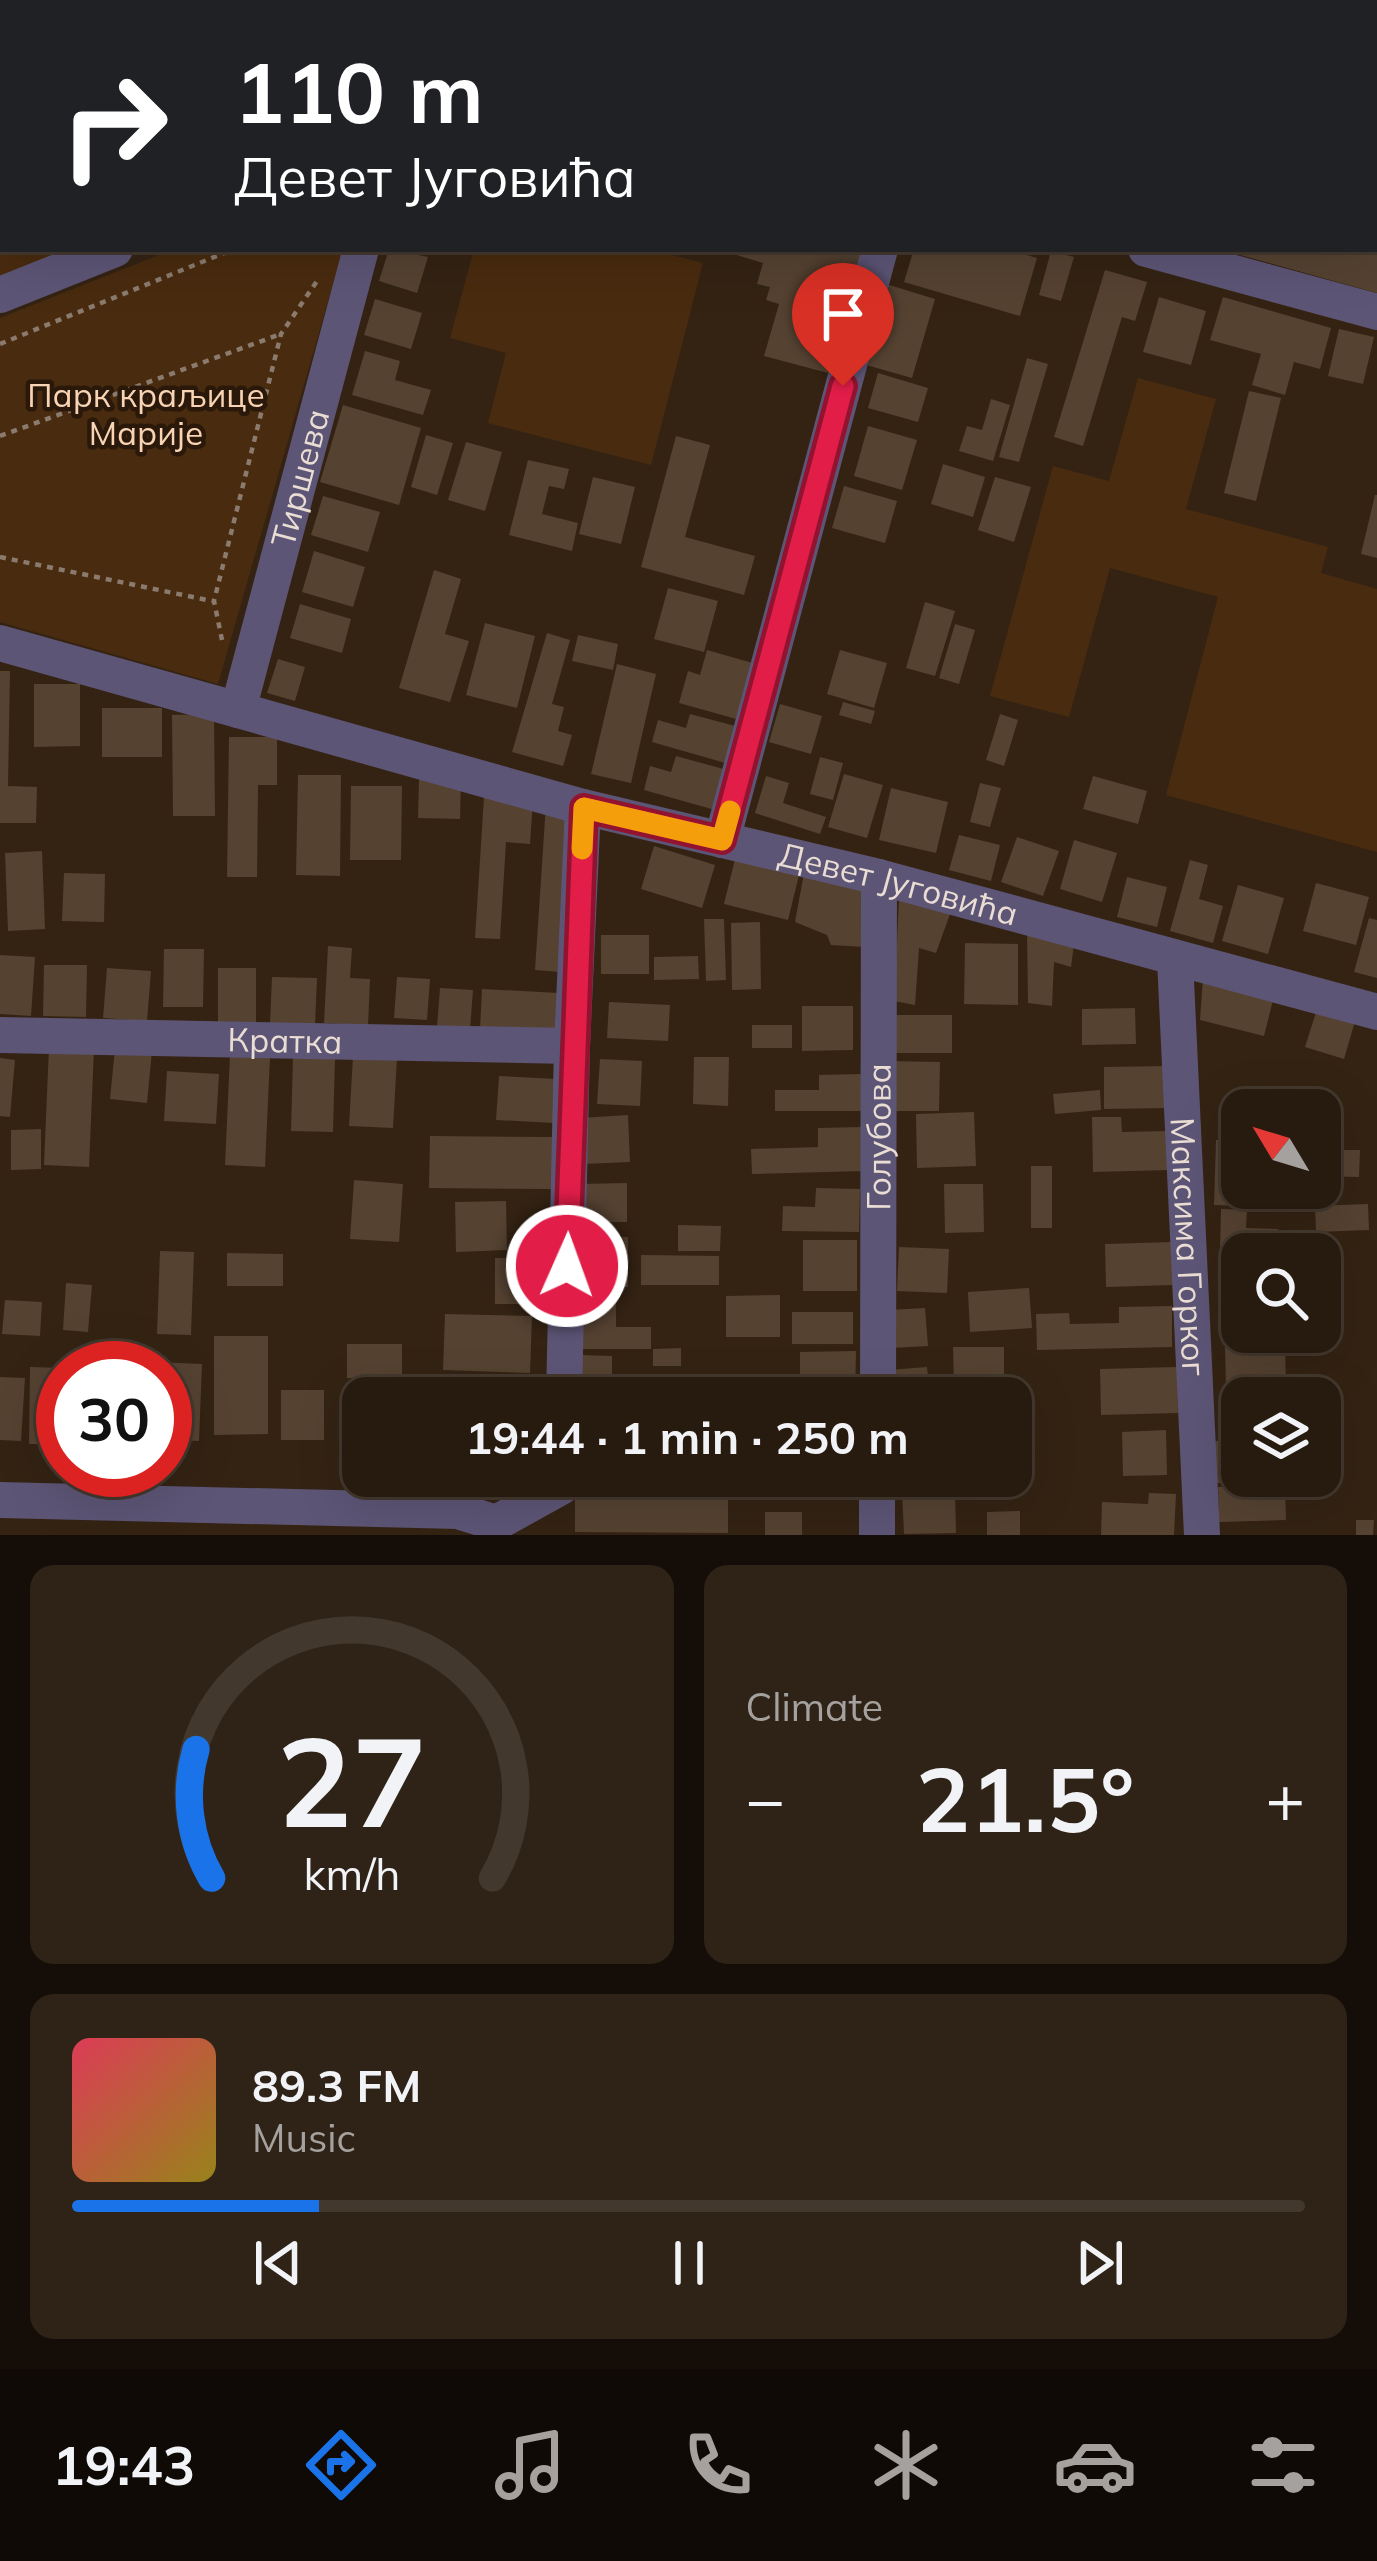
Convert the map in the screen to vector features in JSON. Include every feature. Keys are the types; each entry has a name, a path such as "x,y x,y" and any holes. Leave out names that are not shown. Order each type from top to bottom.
{"street":[{"path":"0,295 108,252"},
{"name":"Тиршева","path":"238,710 360,252"},
{"path":"722,840 879,252"},
{"path":"1157,252 1377,312"},
{"name":"Девет Југовића","path":"0,643 584,808 879,877 1377,1012"},
{"path":"564,1377 584,808"},
{"name":"Голубова","path":"878,1377 879,877"},
{"name":"Максима Горког","path":"1174,959 1202,1535"},
{"name":"Кратка","path":"0,1035 572,1046"},
{"path":"0,1500 458,1511 496,1529 546,1497"},
{"path":"877,1535 878,1497"}],"path":[{"path":"0,344 227,252"},
{"path":"0,557 214,601 281,334 327,266"},
{"path":"0,436 281,334"}],"green space":[{"path":"0,252 67,252 0,293"},
{"name":"Парк краљице Марије","path":"166,252 342,252 218,684 0,622 0,318"},
{"path":"473,252 660,252 703,263 651,465 488,423 506,353 450,338"},
{"path":"1138,378 1216,399 1186,509 1328,547 1321,573 1377,589 1377,852 1166,795 1218,597 1110,568 1069,717 990,696 1053,466 1109,481"}],"building":[{"path":"388,252 428,257 417,293 379,281"},
{"path":"727,252 862,252 828,373 764,356 779,304 766,300 770,287 757,284 763,263"},
{"path":"913,252 1016,252 1037,258 1020,316 904,282"},
{"path":"1051,252 1074,257 1061,301 1039,295"},
{"path":"1229,252 1377,252 1377,293"},
{"path":"1105,270 1147,282 1135,321 1122,317 1083,446 1054,437"},
{"path":"886,284 935,299 912,378 863,364"},
{"path":"1159,297 1206,311 1191,365 1143,352"},
{"path":"1223,297 1331,328 1320,369 1294,362 1285,395 1252,385 1261,354 1210,340"},
{"path":"375,299 422,313 411,349 364,335"},
{"path":"1339,329 1374,337 1363,384 1328,376"},
{"path":"365,351 400,361 395,380 431,390 423,415 352,395"},
{"path":"1027,358 1048,364 1019,462 999,457"},
{"path":"878,373 928,388 918,422 868,408"},
{"path":"1249,391 1281,398 1256,501 1224,493"},
{"path":"991,399 1010,405 993,461 959,451 967,426 982,430"},
{"path":"343,405 421,428 399,505 320,482"},
{"path":"868,426 917,440 902,490 854,476"},
{"path":"426,435 453,443 437,495 411,487"},
{"path":"676,436 710,445 685,537 755,556 744,595 641,567"},
{"path":"466,442 502,452 485,511 448,500"},
{"path":"528,460 569,469 564,489 549,486 542,514 578,523 572,551 509,535"},
{"path":"943,464 985,477 973,517 931,504"},
{"path":"593,477 635,487 621,544 579,534"},
{"path":"995,477 1031,487 1014,542 978,530"},
{"path":"844,486 897,501 885,543 832,528"},
{"path":"1377,495 1377,558 1361,554"},
{"path":"323,496 380,512 368,552 311,535"},
{"path":"314,551 365,567 353,607 302,592"},
{"path":"434,570 461,579 445,634 469,641 450,702 399,688"},
{"path":"668,588 718,601 704,652 654,639"},
{"path":"925,602 955,611 935,676 906,668"},
{"path":"300,604 351,619 342,653 290,638"},
{"path":"485,623 535,636 517,708 466,695"},
{"path":"955,624 975,630 959,684 939,678"},
{"path":"547,633 570,640 552,704 564,707 558,731 572,735 563,766 512,752"},
{"path":"578,635 618,644 613,670 572,661"},
{"path":"707,650 756,664 740,720 679,703 688,671 700,675"},
{"path":"840,650 887,663 874,708 827,694"},
{"path":"278,659 305,667 295,701 267,693"},
{"path":"617,664 656,674 631,783 591,774"},
{"path":"0,671 10,671 8,786 37,787 36,823 0,823"},
{"path":"34,684 80,684 80,746 34,747"},
{"path":"843,702 875,711 871,724 839,715"},
{"path":"780,704 822,716 811,754 769,742"},
{"path":"102,708 162,708 162,757 102,757"},
{"path":"214,714 215,816 173,816 172,715"},
{"path":"690,714 739,727 729,764 652,742 658,720 686,728"},
{"path":"1000,714 1018,720 1004,766 986,760"},
{"path":"229,737 277,737 277,785 258,785 257,877 227,877"},
{"path":"676,756 727,770 715,810 644,790 650,766 671,772"},
{"path":"820,757 843,763 833,800 810,794"},
{"path":"844,774 883,785 867,838 828,827"},
{"path":"298,775 341,775 340,876 296,875"},
{"path":"766,776 789,783 783,803 826,817 820,834 755,813"},
{"path":"1093,776 1147,791 1138,824 1083,809"},
{"path":"419,779 461,779 460,819 418,818"},
{"path":"980,783 1001,788 990,827 970,822"},
{"path":"351,786 402,786 401,860 350,860"},
{"path":"891,788 948,802 936,853 879,840"},
{"path":"484,797 533,800 530,844 506,842 500,939 475,938"},
{"path":"546,804 570,806 560,972 535,970"},
{"path":"959,835 1000,845 991,881 949,870"},
{"path":"1017,837 1059,851 1043,896 1001,882"},
{"path":"1074,840 1117,853 1102,902 1060,889"},
{"path":"654,846 715,865 702,908 641,889"},
{"path":"42,851 45,929 8,931 5,853"},
{"path":"736,855 800,871 788,920 724,904"},
{"path":"1190,860 1208,865 1199,899 1223,906 1213,943 1170,931"},
{"path":"64,873 105,874 104,922 62,921"},
{"path":"804,873 868,890 865,947 831,945 827,935 795,922"},
{"path":"1127,877 1167,887 1157,927 1117,917"},
{"path":"1316,883 1369,897 1356,945 1303,931"},
{"path":"1238,885 1284,898 1268,954 1222,941"},
{"path":"899,900 950,914 936,953 919,948 915,1005 894,1001"},
{"path":"1369,918 1377,920 1377,978 1354,972"},
{"path":"704,919 724,919 726,980 706,981"},
{"path":"760,922 761,989 732,990 731,923"},
{"path":"1027,933 1074,944 1071,967 1054,962 1052,1006 1028,1003"},
{"path":"601,935 649,935 649,974 601,974"},
{"path":"965,943 1018,944 1018,1005 964,1004"},
{"path":"328,946 352,948 350,978 370,979 368,1025 324,1023"},
{"path":"164,949 204,949 203,1007 163,1007"},
{"path":"0,955 35,957 31,1016 0,1014"},
{"path":"698,956 699,979 654,980 654,957"},
{"path":"44,965 87,965 86,1017 43,1016"},
{"path":"107,968 151,971 147,1021 103,1018"},
{"path":"218,968 256,968 256,1023 218,1023"},
{"path":"272,977 317,978 315,1025 270,1024"},
{"path":"397,977 430,979 427,1020 394,1018"},
{"path":"1203,978 1274,996 1264,1036 1200,1020"},
{"path":"440,988 473,990 470,1030 437,1027"},
{"path":"482,989 559,993 558,1033 480,1029"},
{"path":"609,1002 670,1005 668,1041 607,1038"},
{"path":"802,1006 853,1006 853,1050 802,1051"},
{"path":"1318,1006 1356,1018 1344,1059 1305,1047"},
{"path":"1135,1008 1136,1044 1082,1045 1082,1009"},
{"path":"891,1015 952,1015 952,1053 891,1053"},
{"path":"752,1025 792,1025 792,1048 752,1048"},
{"path":"49,1047 94,1049 89,1167 44,1165"},
{"path":"115,1048 152,1051 147,1103 110,1099"},
{"path":"230,1055 270,1057 265,1167 225,1165"},
{"path":"353,1056 397,1058 393,1128 349,1126"},
{"path":"293,1057 335,1058 333,1132 291,1131"},
{"path":"694,1057 729,1057 728,1106 693,1104"},
{"path":"0,1058 15,1060 10,1117 0,1116"},
{"path":"600,1059 642,1061 640,1106 597,1104"},
{"path":"889,1061 940,1062 939,1111 889,1111"},
{"path":"1168,1066 1169,1108 1104,1109 1104,1067"},
{"path":"167,1071 219,1074 216,1124 164,1121"},
{"path":"861,1074 861,1111 775,1111 775,1090 819,1090 819,1075"},
{"path":"499,1076 557,1079 554,1123 496,1120"},
{"path":"1100,1090 1101,1110 1055,1114 1053,1094"},
{"path":"974,1112 976,1166 917,1168 916,1114"},
{"path":"628,1115 630,1162 583,1164 581,1118"},
{"path":"1092,1117 1121,1117 1122,1132 1168,1131 1169,1170 1093,1172"},
{"path":"862,1127 863,1171 752,1174 751,1149 818,1147 818,1128"},
{"path":"41,1129 41,1169 11,1170 11,1130"},
{"path":"430,1136 553,1137 553,1189 429,1188"},
{"path":"1216,1140 1221,1140 1221,1205 1214,1205"},
{"path":"1341,1150 1360,1150 1359,1177 1341,1177"},
{"path":"1031,1166 1052,1166 1052,1228 1031,1228"},
{"path":"354,1180 403,1184 399,1242 350,1239"},
{"path":"627,1183 627,1222 582,1222 581,1184"},
{"path":"944,1184 983,1184 984,1232 945,1233"},
{"path":"816,1188 860,1189 859,1232 782,1231 783,1206 815,1207"},
{"path":"506,1201 507,1250 456,1252 455,1202"},
{"path":"1368,1204 1369,1230 1316,1232 1315,1209 1341,1209 1341,1205"},
{"path":"1221,1209 1247,1210 1246,1228 1278,1229 1278,1233 1221,1233 1220,1250"},
{"path":"678,1225 721,1226 720,1251 678,1251"},
{"path":"579,1237 628,1237 628,1287 579,1287"},
{"path":"803,1240 857,1240 857,1291 803,1291"},
{"path":"1172,1242 1173,1285 1106,1287 1105,1244"},
{"path":"899,1247 949,1249 947,1293 897,1291"},
{"path":"160,1251 194,1252 191,1335 157,1334"},
{"path":"227,1253 283,1254 283,1286 227,1286"},
{"path":"641,1255 719,1256 719,1285 641,1285"},
{"path":"495,1258 549,1258 550,1304 495,1304"},
{"path":"66,1283 92,1285 88,1332 63,1330"},
{"path":"1029,1288 1032,1328 970,1332 968,1292"},
{"path":"780,1295 780,1337 726,1337 726,1296"},
{"path":"579,1299 616,1299 616,1327 651,1327 651,1349 579,1349"},
{"path":"5,1300 42,1302 40,1336 2,1334"},
{"path":"1172,1306 1172,1347 1037,1350 1036,1314 1069,1313 1070,1324 1119,1323 1119,1307"},
{"path":"925,1308 928,1346 892,1348 889,1310"},
{"path":"792,1312 853,1312 853,1344 792,1344"},
{"path":"445,1314 532,1316 530,1373 443,1370"},
{"path":"214,1336 268,1336 268,1434 214,1435"},
{"path":"347,1344 402,1344 402,1377 347,1377"},
{"path":"953,1347 1004,1347 1004,1377 954,1377"},
{"path":"681,1348 681,1366 653,1366 653,1349"},
{"path":"856,1351 855,1377 800,1377 800,1352"},
{"path":"1225,1353 1285,1353 1286,1377 1226,1377"},
{"path":"580,1355 612,1356 612,1377 579,1377"},
{"path":"192,1364 202,1364 199,1441 192,1441"},
{"path":"30,1367 36,1367 36,1444 29,1444"},
{"path":"927,1367 928,1377 890,1377 889,1370"},
{"path":"1177,1367 1178,1413 1101,1415 1100,1369"},
{"path":"0,1377 25,1378 21,1441 0,1440"},
{"path":"281,1390 324,1390 324,1440 281,1440"},
{"path":"1166,1430 1167,1475 1123,1476 1122,1432"},
{"path":"1213,1441 1221,1441 1221,1483 1214,1483"},
{"path":"1218,1487 1221,1497 1285,1497 1286,1520 1219,1522"},
{"path":"1149,1493 1176,1494 1174,1535 1101,1535 1102,1502 1148,1504"},
{"path":"575,1497 728,1497 728,1533 575,1532"},
{"path":"902,1497 955,1497 956,1533 904,1534"},
{"path":"1020,1511 1020,1535 987,1535 987,1512"},
{"path":"765,1512 802,1512 802,1535 765,1535"},
{"path":"1356,1520 1374,1520 1373,1535 1356,1535"}],"slow traffic":[{"path":"582,849 584,808 722,840 730,811"}],"route":[{"path":"567,1266 584,808 722,840 843,386"}]}
